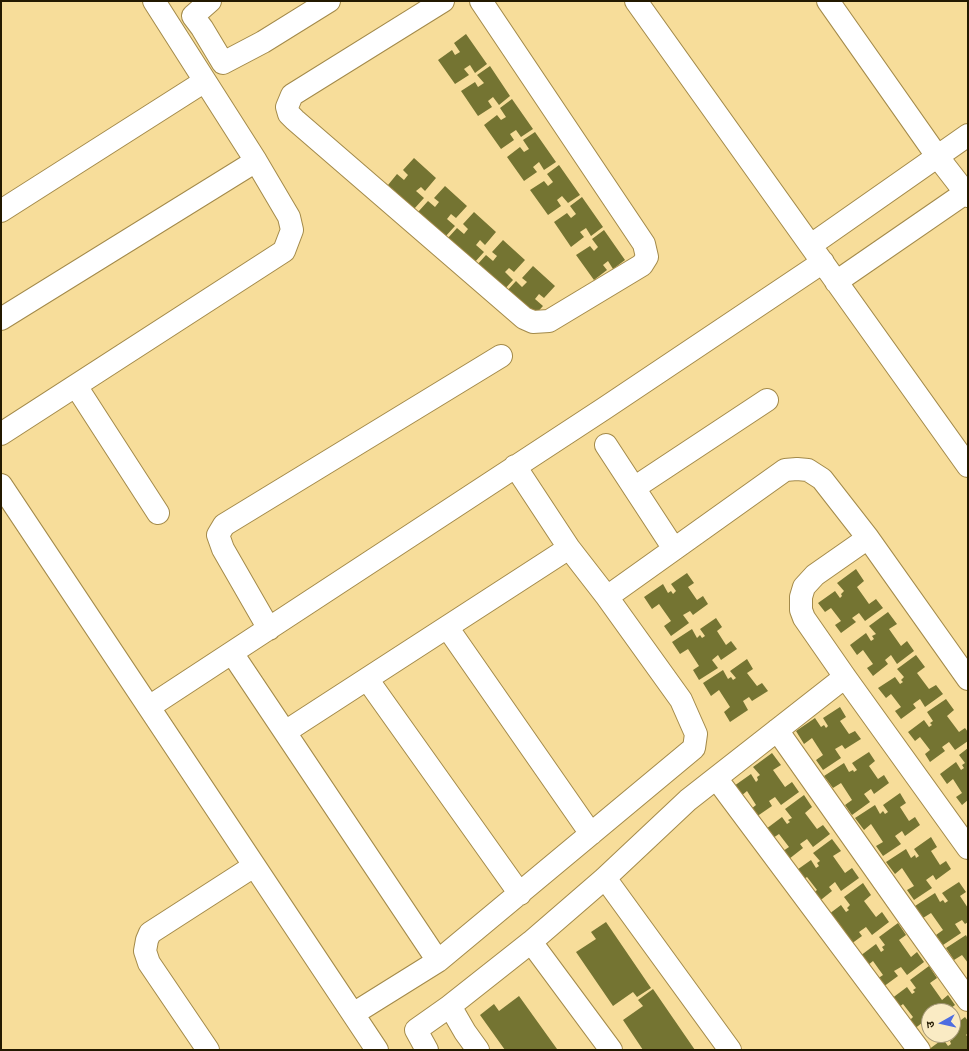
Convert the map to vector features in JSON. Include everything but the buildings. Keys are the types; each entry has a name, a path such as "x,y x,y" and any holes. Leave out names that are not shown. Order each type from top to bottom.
{"street":[{"path":"1,434 284,251 292,230 289,217 256,161 154,1"},
{"path":"210,1 188,9 202,28 223,63 263,42 329,1"},
{"path":"443,1 292,95 287,107 289,114 524,318 533,322 549,321 642,266 647,257 644,244 481,1"},
{"path":"636,1 968,466"},
{"path":"828,1 937,156 967,193 836,282"},
{"path":"1,211 205,81"},
{"path":"149,708 515,466 817,254 937,156 968,135"},
{"path":"1,320 256,161"},
{"path":"269,629 223,549 218,535 224,525 501,356"},
{"path":"76,386 158,513"},
{"path":"634,488 767,400"},
{"path":"606,445 674,549"},
{"path":"353,1014 438,961 694,748 696,734 681,700 607,597 569,548 515,466"},
{"path":"607,597 785,470 808,470 822,479 868,538 968,679"},
{"path":"1,484 377,1050"},
{"path":"868,538 815,575 804,587 801,598 801,610 804,618 845,677 968,848"},
{"path":"285,732 569,548"},
{"path":"447,627 591,834"},
{"path":"232,653 438,961"},
{"path":"428,1050 416,1030 450,1006 531,942 605,878 688,800 845,677"},
{"path":"367,679 520,894"},
{"path":"777,730 968,1000"},
{"path":"716,778 920,1050"},
{"path":"208,1050 149,964 144,951 150,933 254,866"},
{"path":"605,878 730,1050"},
{"path":"531,942 611,1050"},
{"path":"450,1006 465,1032 478,1050"}]}
